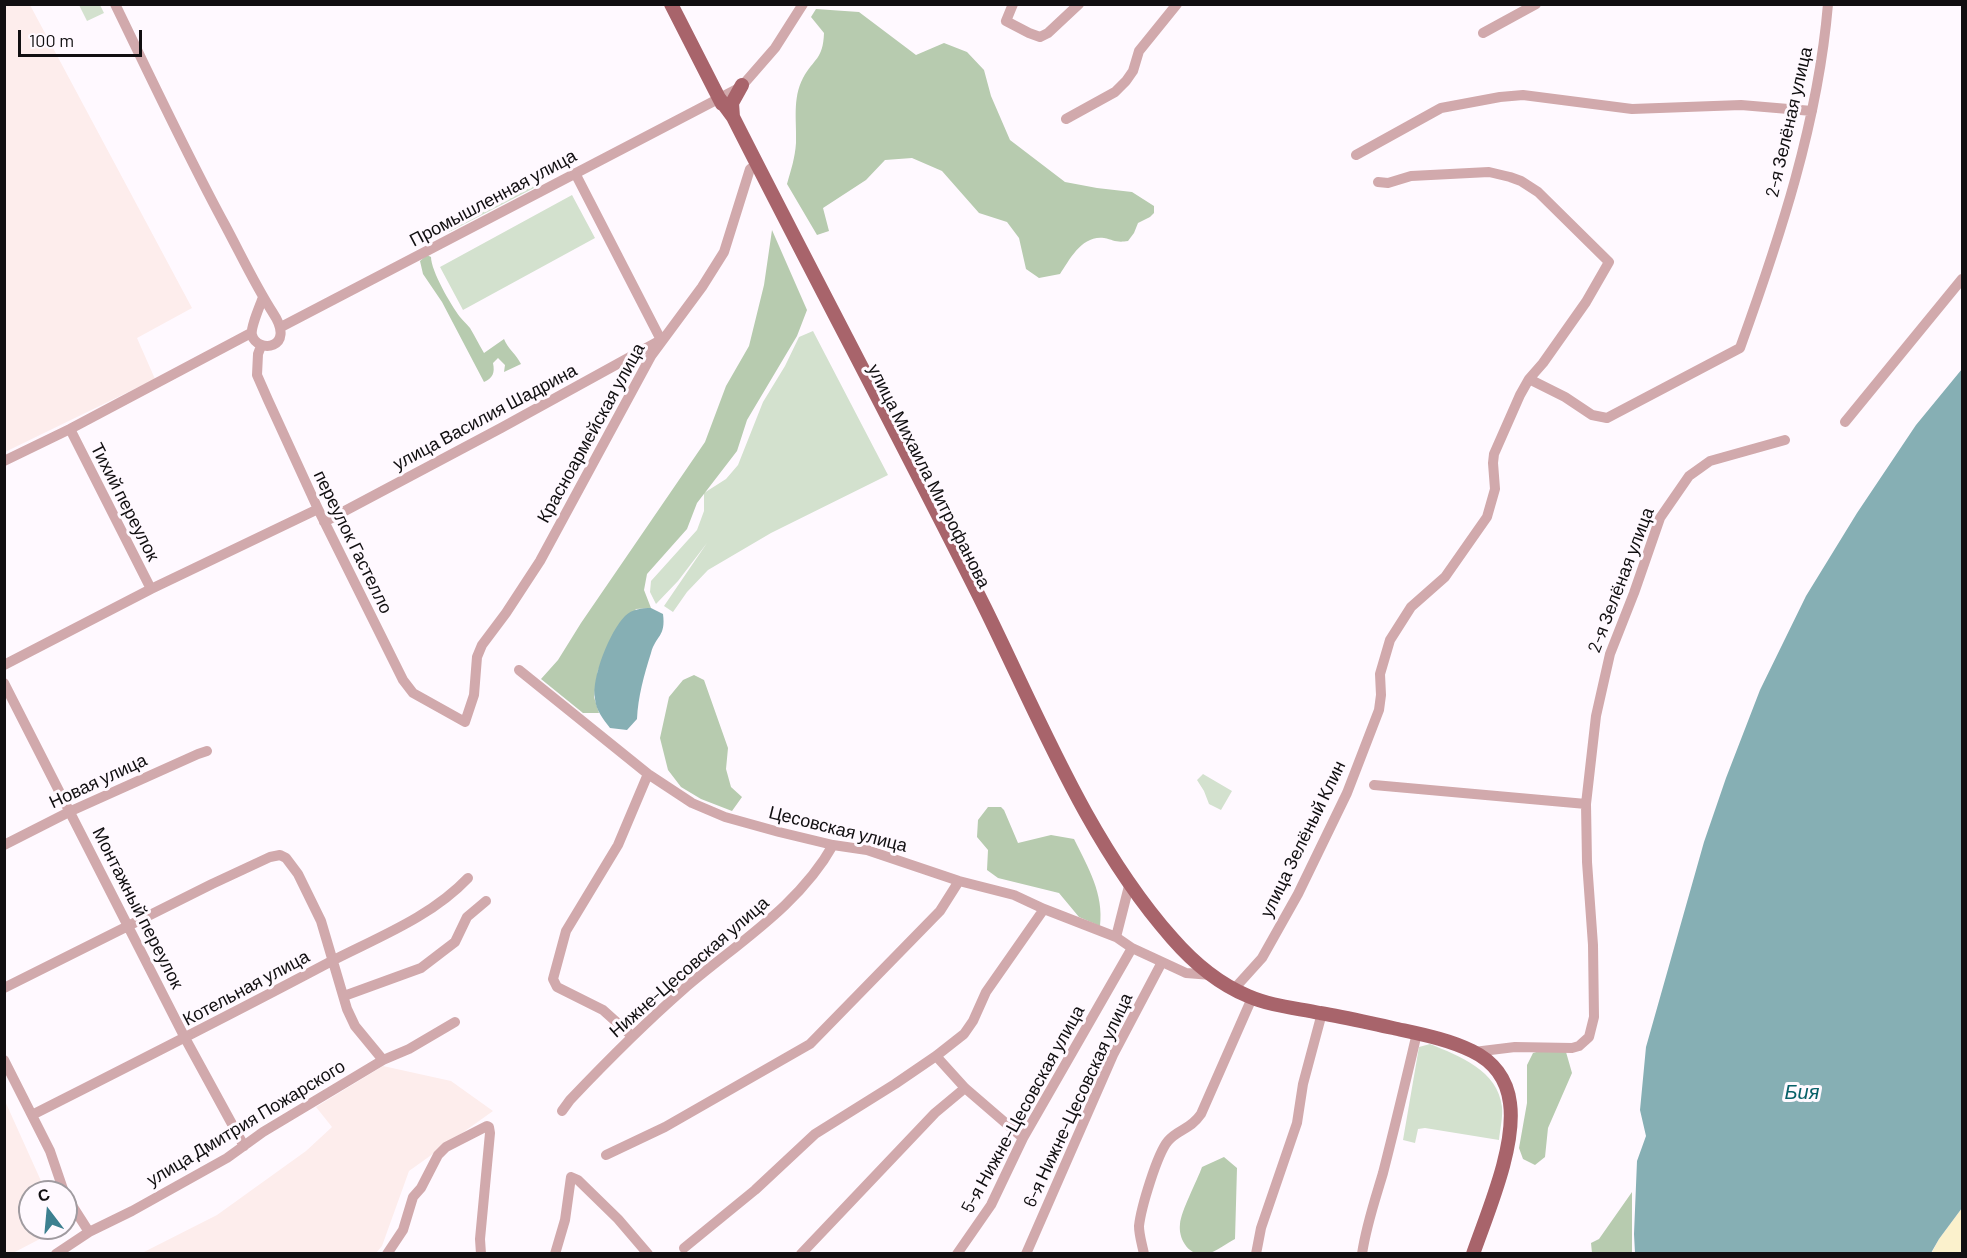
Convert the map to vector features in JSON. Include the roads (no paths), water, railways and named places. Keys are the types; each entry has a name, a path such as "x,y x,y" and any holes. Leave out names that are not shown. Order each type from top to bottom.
{"main road":[{"name":"улица Михаила Митрофанова","path":"671,4 856,366 945,530 1053,749 1129,886 1173,940 1212,975 1234,989 1252,998 1286,1007 1417,1033 1456,1044 1474,1052 1497,1070 1508,1093 1511,1107 1508,1144 1473,1254"},
{"path":"733,117 732,103 742,85"},
{"name":"улица Михаила Митрофанова","path":"719,98 733,117 754,165"}],"street":[{"path":"4,461 255,339 274,344 282,333 280,324 263,297 200,178 115,4"},
{"path":"719,98 742,85 775,48 803,4"},
{"path":"1013,4 1006,21 1040,37 1048,33 1079,4"},
{"path":"1066,119 1115,92 1126,81 1139,51 1177,4"},
{"path":"1483,33 1536,4"},
{"name":"2-я Зелёная улица","path":"1529,379 1565,397 1592,415 1606,418 1740,348 1768,270 1796,178 1812,111 1826,30 1828,4"},
{"path":"1356,155 1441,108 1500,97 1523,95 1632,109 1741,105 1812,111"},
{"name":"Промышленная улица","path":"280,324 719,98"},
{"name":"Красноармейская улица","path":"465,722 474,695 477,657 482,645 506,614 540,561 661,340 702,287 724,252 754,165"},
{"name":"улица Зелёный Клин","path":"1234,989 1262,958 1298,894 1347,793 1379,710 1380,674 1384,653 1390,640 1411,607 1445,577 1487,517 1495,489 1494,454 1504,428 1529,379 1586,302 1609,262 1538,192 1510,177 1489,172 1411,176 1388,183 1378,182"},
{"path":"576,173 661,340"},
{"path":"1845,422 1962,279"},
{"path":"255,339 252,325 263,297"},
{"path":"256,319 267,315 280,324"},
{"name":"переулок Гастелло","path":"255,339 257,375 324,522 403,680 413,693 465,722"},
{"name":"улица Василия Шадрина","path":"324,522 661,340"},
{"name":"Тихий переулок","path":"70,429 151,589"},
{"name":"2-я Зелёная улица","path":"1474,1052 1515,1047 1572,1048 1589,1037 1594,1017 1586,804 1596,716 1607,664 1660,518 1671,499 1689,477 1710,461 1785,440"},
{"path":"4,665 151,589 318,509"},
{"name":"Цесовская улица","path":"519,670 648,774 692,803 725,817 832,845 867,850 959,881 1014,895 1116,937 1132,948 1191,974 1212,975"},
{"name":"Монтажный переулок","path":"4,683 185,1038 244,1146"},
{"name":"Новая улица","path":"4,845 70,810 207,751"},
{"path":"632,1036 603,1010 557,987 553,979 566,931 618,845 648,774"},
{"path":"1374,785 1586,804"},
{"name":"Нижне-Цесовская улица","path":"562,1111 632,1036 686,987 786,905 822,864 832,845"},
{"path":"4,988 270,857 280,855 284,856 298,874 321,921 355,1026 383,1060"},
{"name":"Котельная улица","path":"32,1115 395,930 444,899 468,878"},
{"path":"606,1155 665,1127 810,1044 939,911 959,881"},
{"path":"1116,937 1129,886"},
{"path":"344,996 404,975 432,961 457,939 467,917 486,901"},
{"path":"684,1248 755,1190 815,1134 936,1056 969,1027 986,992 1044,909"},
{"name":"5-я Нижне-Цесовская улица","path":"957,1254 991,1205 1023,1138 1132,948"},
{"name":"6-я Нижне-Цесовская улица","path":"1026,1254 1113,1055 1162,962"},
{"path":"1144,1254 1139,1232 1140,1221 1145,1196 1164,1147 1173,1136 1190,1127 1201,1114 1252,998"},
{"path":"1257,1254 1261,1228 1297,1123 1303,1084 1322,1013"},
{"name":"улица Дмитрия Пожарского","path":"56,1254 89,1232 132,1211 244,1146 263,1132 383,1060 409,1049 455,1022"},
{"path":"1362,1254 1366,1228 1398,1113 1417,1033"},
{"path":"936,1056 965,1088 1023,1138"},
{"path":"4,1060 50,1151 60,1180"},
{"path":"801,1254 935,1113 965,1088"},
{"path":"387,1254 403,1230 413,1197 421,1188 438,1155 446,1147 483,1127 489,1127 481,1254"},
{"path":"555,1254 565,1220 571,1177 578,1180 648,1254"},
{"path":"78,1215 89,1232"}],"water":[{"name":"Бия","path":"1962,369 1962,1208 1931,1253 1635,1253 1637,1161 1646,1136 1640,1110 1646,1047 1704,842 1726,778 1760,690 1806,596 1857,513 1916,425"},
{"path":"651,608 663,614 664,622 646,670 637,719 627,730 610,728 598,711 595,699 596,679 603,655 613,632 625,616 634,610"}]}
